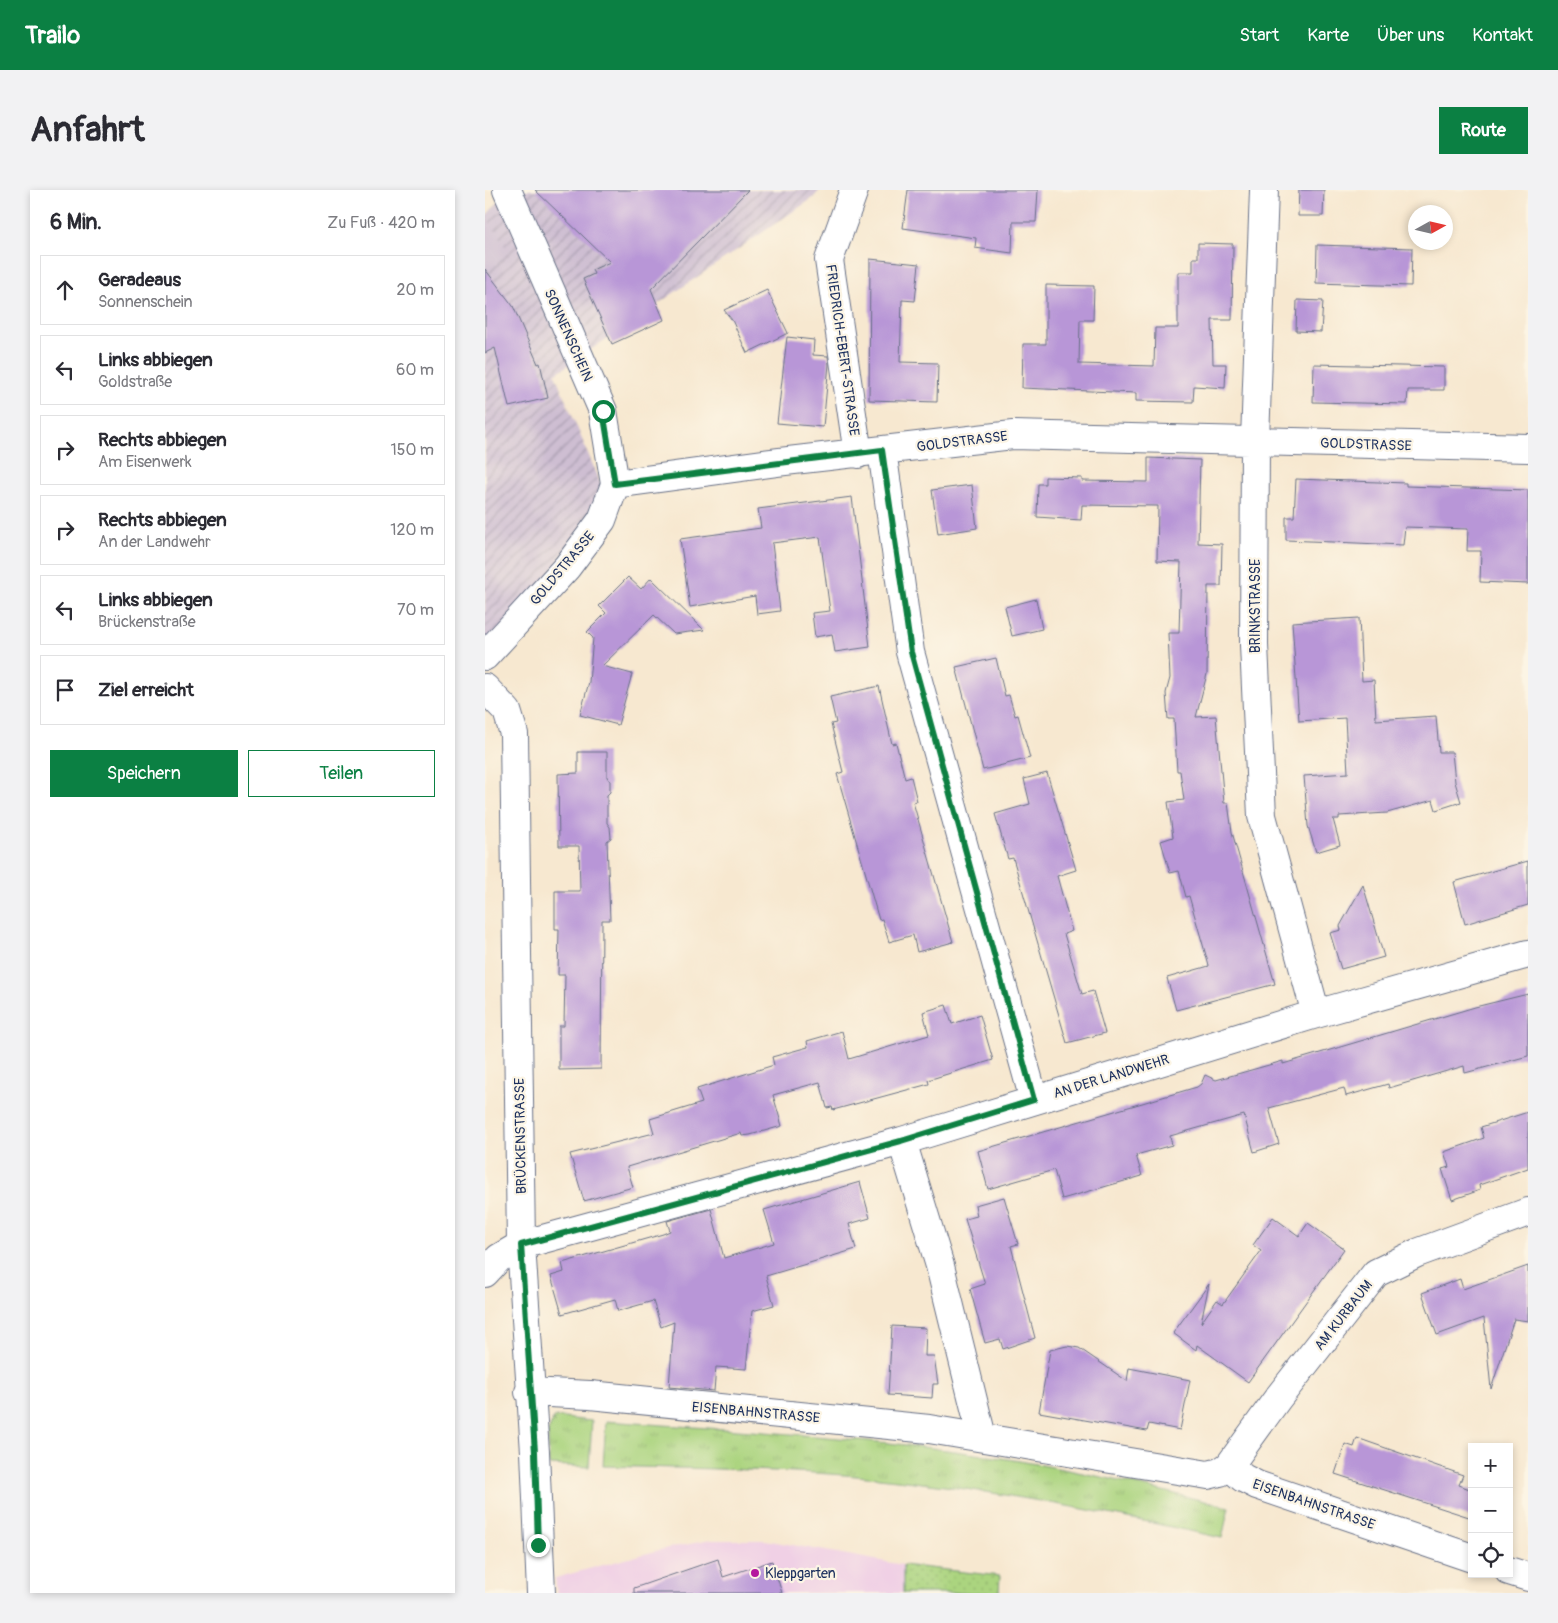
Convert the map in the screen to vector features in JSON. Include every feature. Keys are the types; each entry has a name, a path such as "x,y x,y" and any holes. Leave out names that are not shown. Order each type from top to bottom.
{"street":[{"name":"SONNENSCHEIN","path":"507,190 603,411 615,484"},
{"name":"FRIEDRICH-EBERT-STRASSE","path":"854,190 829,260 911,652 1034,1100"},
{"name":"BRINKSTRASSE","path":"1264,190 1255,440 1254,644 1262,816 1316,1014"},
{"name":"GOLDSTRASSE","path":"485,656 567,567 602,520 615,484 1013,435 1528,448"},
{"name":"BRÜCKENSTRASSE","path":"485,688 507,712 514,734 521,1245 529,1392 535,1452 541,1593"},
{"name":"AN DER LANDWEHR","path":"485,1273 499,1258 521,1245 901,1141 1316,1014 1528,954"},
{"path":"901,1141 940,1266 982,1437"},
{"name":"AM KURBAUM","path":"1229,1466 1278,1398 1376,1272 1417,1253 1528,1212"},
{"name":"EISENBAHNSTRASSE","path":"529,1392 590,1395 929,1429 1208,1475 1220,1472 1229,1466 1243,1478 1257,1485 1468,1557"},
{"path":"1513,1572 1528,1577"}],"shaded area":[{"path":"509,190 820,190 813,198 555,374 604,492 494,657 485,664 485,217"},
{"path":"485,215 507,249 485,266"},
{"path":"711,1540 765,1540 903,1565 903,1593 557,1593 555,1578 663,1549"}],"green space":[{"path":"554,1417 592,1421 589,1467 549,1465 548,1432"},
{"path":"606,1421 794,1434 935,1448 1075,1471 1229,1507 1222,1538 1051,1503 922,1483 810,1473 603,1466"},
{"path":"903,1565 1000,1576 999,1593 903,1593"}],"building":[{"path":"535,190 748,190 651,289 664,320 612,344 583,279 594,274 592,270 610,262"},
{"path":"908,190 1038,190 1036,222 1013,222 1012,253 975,248 976,238 903,228"},
{"path":"1299,190 1324,190 1323,216 1298,216"},
{"path":"1198,243 1233,244 1232,320 1212,320 1213,364 1226,364 1225,388 1194,386 1193,402 1136,401 1136,393 1022,388 1023,344 1046,344 1046,285 1094,286 1093,320 1080,320 1079,364 1154,366 1155,328 1178,328 1178,272 1193,272 1193,258 1198,258"},
{"path":"1317,245 1408,248 1408,250 1412,250 1411,286 1316,283"},
{"path":"870,259 919,264 915,301 902,300 900,362 938,363 937,402 869,400"},
{"path":"485,269 513,306 538,364 540,363 548,398 509,407 495,348 485,353"},
{"path":"767,290 788,333 747,353 732,320 724,310"},
{"path":"1297,300 1323,301 1321,332 1296,331"},
{"path":"787,337 814,340 813,355 828,356 829,364 823,427 777,423"},
{"path":"1314,364 1444,367 1444,390 1408,390 1407,404 1313,402"},
{"path":"1148,458 1200,460 1198,543 1222,544 1221,586 1208,586 1207,674 1196,717 1216,716 1224,803 1228,803 1232,832 1275,984 1176,1010 1167,978 1209,966 1189,896 1186,897 1179,871 1170,873 1161,841 1173,837 1168,802 1184,800 1180,771 1177,771 1174,719 1168,719 1166,693 1170,678 1168,633 1179,633 1181,562 1157,561 1158,506 1082,505 1081,520 1037,517 1038,484 1045,484 1045,477 1082,478 1082,481 1148,482"},
{"path":"1296,479 1406,483 1406,486 1528,490 1528,584 1480,582 1481,551 1467,551 1468,529 1405,527 1403,545 1286,540 1286,517 1294,517"},
{"path":"972,485 977,528 938,534 932,490"},
{"path":"852,497 870,647 835,652 832,634 815,637 812,613 830,611 820,537 772,543 780,611 757,614 755,596 690,607 680,539 761,528 758,509"},
{"path":"628,577 641,589 651,578 704,630 674,634 654,615 602,666 632,674 618,725 580,715 589,682 593,638 587,632 606,613 599,606"},
{"path":"1036,599 1042,629 1012,636 1005,607"},
{"path":"1359,618 1362,681 1374,680 1376,720 1436,716 1439,752 1452,752 1455,782 1461,802 1436,810 1433,800 1387,813 1339,816 1339,819 1333,819 1340,845 1316,852 1308,826 1304,776 1348,773 1345,718 1299,721 1292,622"},
{"path":"996,658 1005,696 1009,695 1015,716 1018,715 1030,758 983,770 956,667"},
{"path":"879,686 892,744 896,743 905,779 911,777 917,801 913,802 953,942 917,952 913,935 889,942 882,919 879,920 837,774 843,772 831,724 836,723 830,697"},
{"path":"578,752 607,752 607,777 610,781 610,792 607,795 607,823 610,827 611,838 607,841 610,920 602,920 601,1069 559,1070 559,1026 564,1026 565,975 558,975 559,929 555,929 555,891 580,891 579,846 559,846 558,774 578,773"},
{"path":"1047,773 1076,870 1057,876 1072,931 1064,934 1082,994 1093,991 1105,1033 1067,1043 1013,858 1008,859 995,814 1030,804 1024,779"},
{"path":"1528,861 1528,905 1465,924 1454,882"},
{"path":"1363,885 1384,957 1341,969 1330,933 1341,930 1340,926"},
{"path":"1528,994 1528,1056 1465,1073 1464,1066 1389,1088 1388,1084 1346,1096 1344,1088 1269,1108 1279,1144 1254,1152 1244,1115 1170,1136 1172,1145 1136,1155 1142,1176 1062,1199 1054,1170 988,1189 978,1151 1197,1087 1201,1084 1205,1075 1216,1080 1283,1061 1283,1064 1475,1007"},
{"path":"946,1005 952,1024 980,1015 993,1060 928,1080 929,1084 833,1110 832,1107 827,1108 820,1082 773,1095 782,1126 750,1135 742,1136 741,1133 627,1167 633,1187 584,1201 570,1154 654,1133 650,1119 702,1103 697,1089 774,1065 772,1057 808,1047 807,1041 842,1031 849,1059 929,1035 923,1012"},
{"path":"1528,1112 1528,1168 1479,1185 1480,1190 1452,1200 1442,1169 1449,1167 1444,1152 1484,1138 1481,1127"},
{"path":"860,1182 870,1218 849,1224 856,1249 766,1276 774,1305 752,1311 746,1369 716,1367 714,1391 669,1387 674,1322 661,1327 653,1301 618,1311 615,1299 562,1314 551,1276 564,1272 562,1263 663,1234 670,1231 667,1221 711,1209 724,1258 774,1243 764,1210"},
{"path":"1004,1197 1018,1244 1011,1246 1035,1338 1003,1349 1000,1339 985,1343 970,1289 985,1284 965,1219 977,1216 975,1205"},
{"path":"1273,1217 1299,1236 1308,1223 1344,1249 1248,1382 1197,1345 1196,1350 1173,1333 1209,1284 1201,1323 1217,1300 1223,1304 1261,1251 1253,1245"},
{"path":"1528,1266 1528,1321 1514,1319 1491,1389 1484,1318 1437,1335 1422,1293 1460,1279 1463,1289"},
{"path":"892,1326 926,1328 925,1356 934,1356 938,1384 933,1384 932,1398 888,1395"},
{"path":"1067,1346 1079,1348 1127,1381 1129,1368 1190,1380 1180,1430 1149,1424 1147,1431 1039,1412 1050,1350"},
{"path":"1357,1438 1463,1475 1459,1485 1468,1488 1468,1517 1335,1474 1345,1444 1354,1447"},
{"name":"Kleppgarten","path":"718,1559 723,1577 772,1561 782,1593 634,1593 634,1588"}],"place":[{"name":"Kleppgarten","path":"755,1573"}],"route":[{"path":"538,1545 535,1452 529,1392 521,1245 901,1141 1034,1100 911,652 882,450 615,484 603,411"}]}
